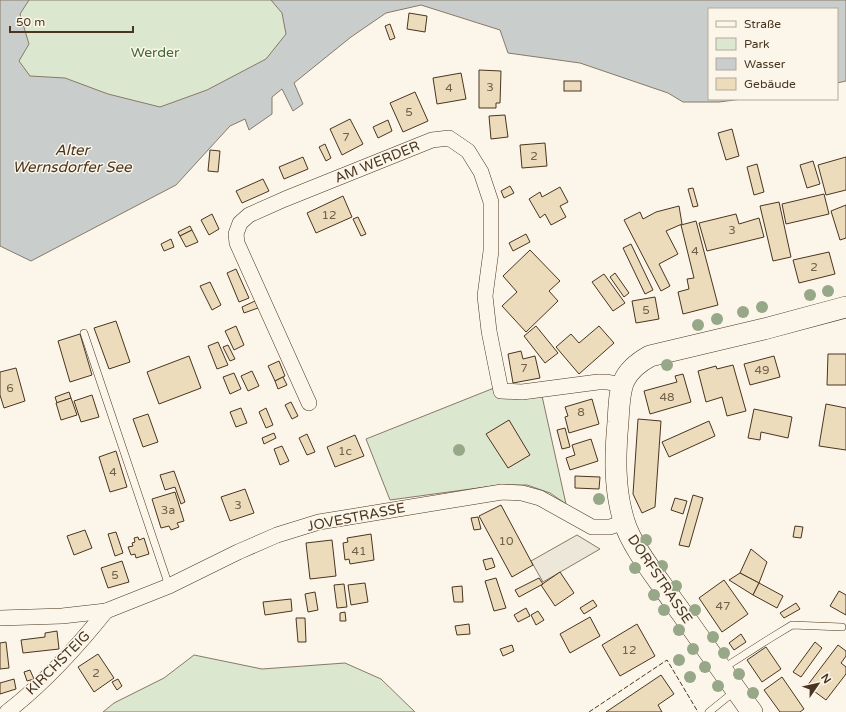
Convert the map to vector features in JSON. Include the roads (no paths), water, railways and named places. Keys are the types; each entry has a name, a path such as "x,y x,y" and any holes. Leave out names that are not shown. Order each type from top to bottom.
{"street":[{"name":"AM WERDER","path":"309,403 237,243 236,234 240,223 257,212 368,165 432,140 448,138 468,151 481,172 491,202 491,251 485,296 489,331 501,391 522,392 598,382 622,385"},
{"name":"DORFSTRASSE","path":"752,712 652,570 632,539 624,522 618,498 616,470 619,403 622,385 630,369 640,361 650,356 764,329 846,307"},
{"name":"JOVESTRASSE","path":"0,618 62,616 106,611 169,586 238,552 277,535 319,522 502,492 522,493 540,498 592,527 610,527 624,522"},
{"name":"KIRCHSTEIG","path":"7,712 36,687 91,631 106,611"}],"lane":[{"path":"84,333 169,586"},
{"path":"722,669 792,626 842,627"},
{"path":"709,712 736,690"}],"water":[{"name":"Alter Wernsdorfer See","path":"0,0 29,0 20,14 29,44 19,61 30,76 65,78 108,94 160,107 207,90 266,59 286,34 282,13 271,0 846,0 846,81 838,83 838,8 708,8 708,100 734,100 719,102 683,102 668,93 580,63 508,53 500,30 421,5 386,13 351,37 294,83 303,104 293,111 282,89 272,97 272,114 249,130 245,119 230,126 176,185 31,261 0,246"}],"park label":[{"name":"Werder","path":"155,52"}]}
